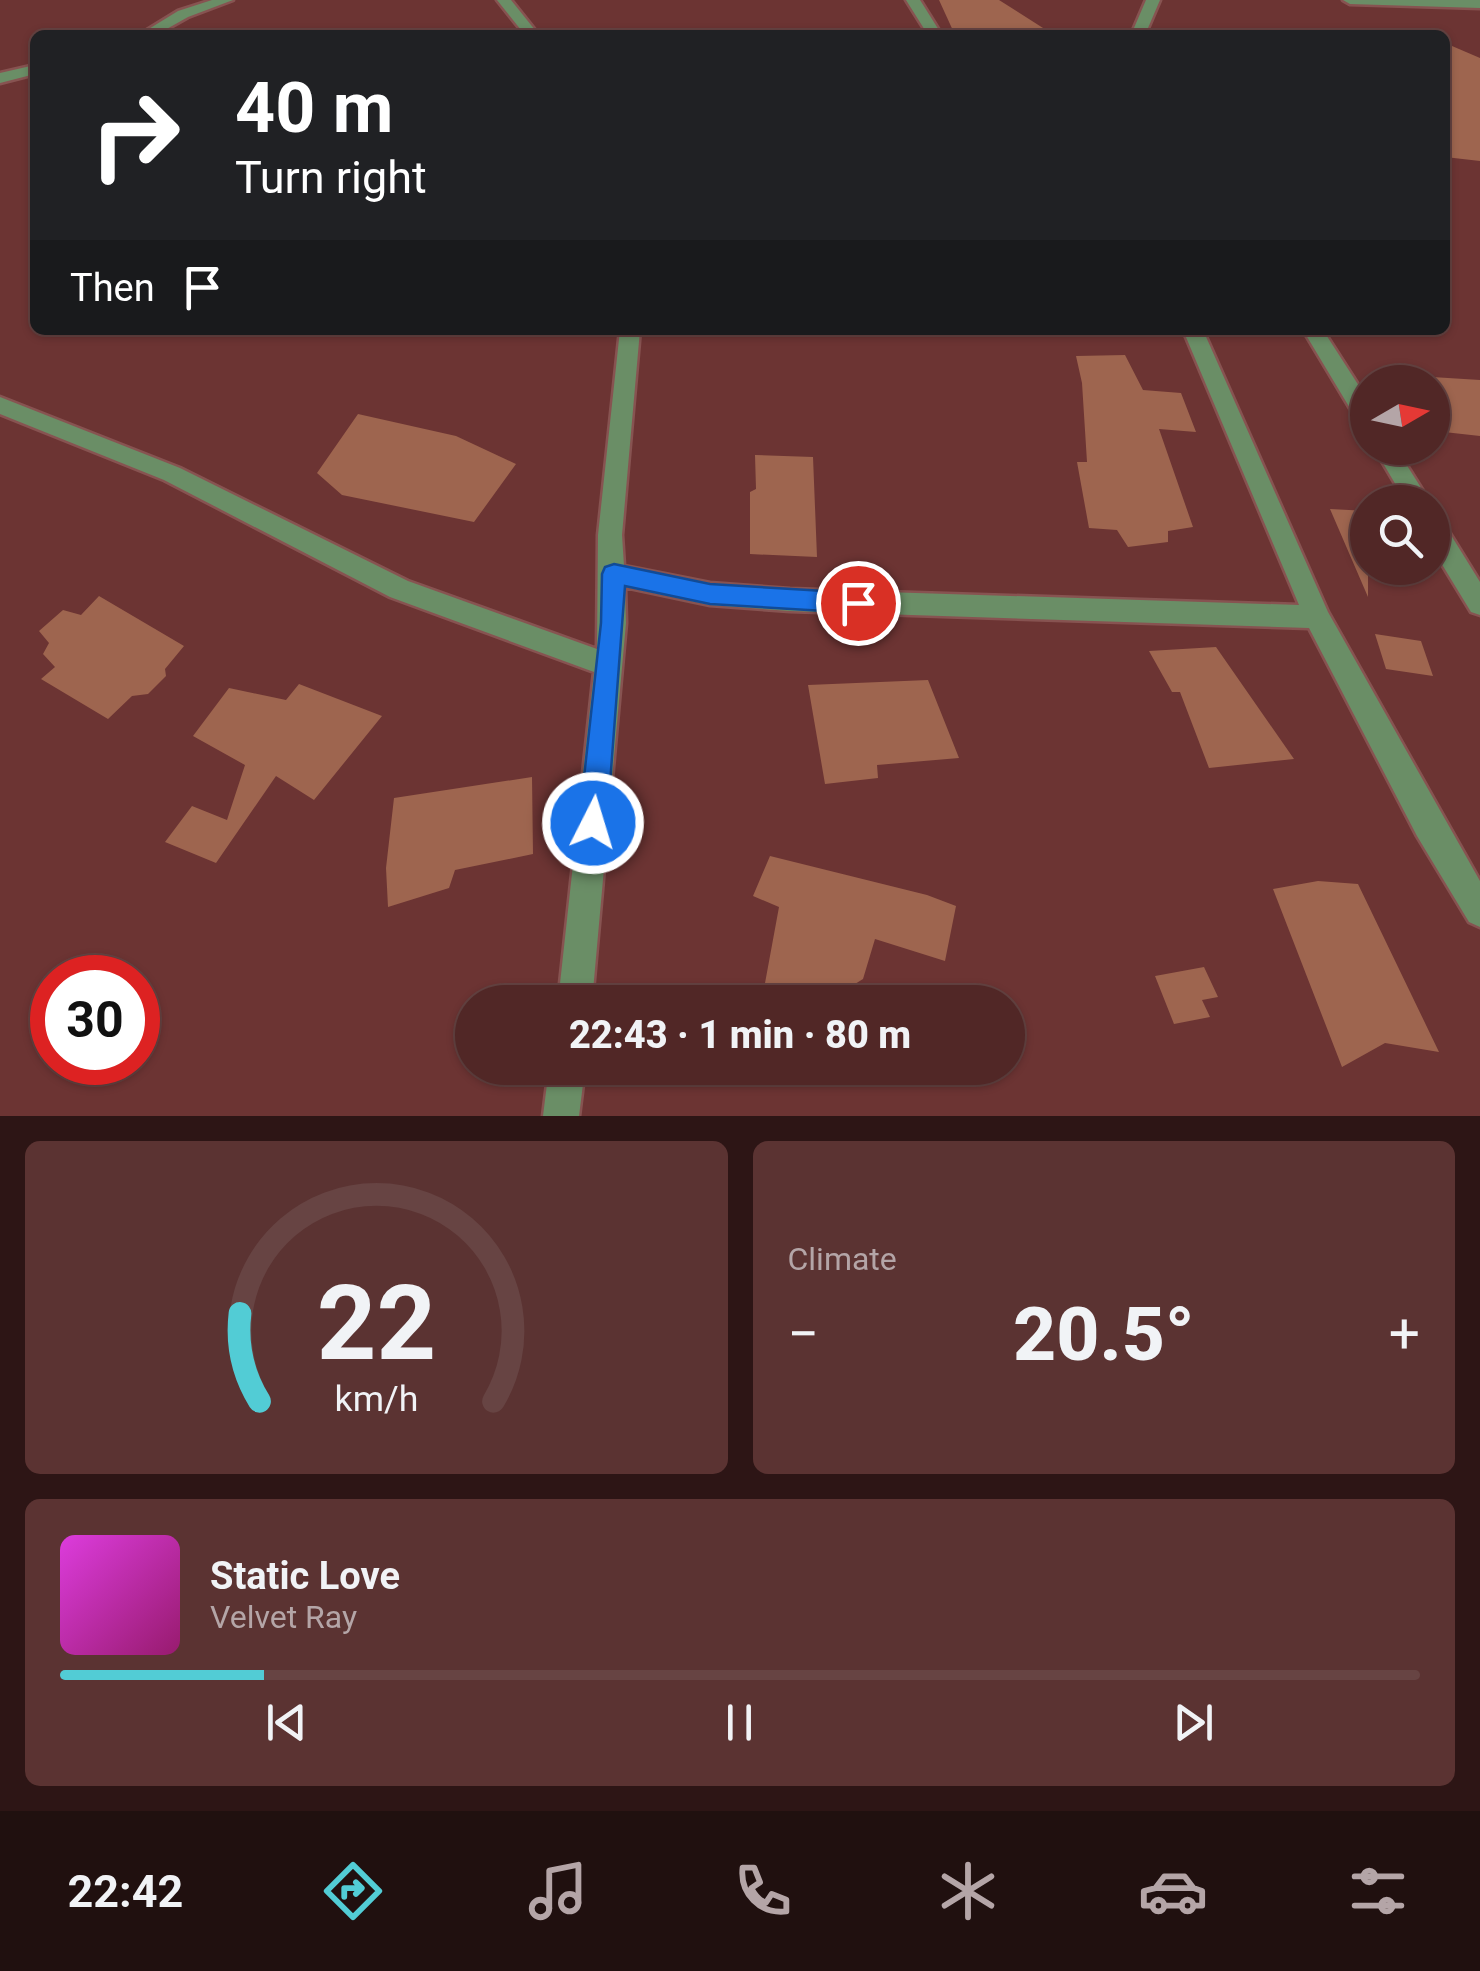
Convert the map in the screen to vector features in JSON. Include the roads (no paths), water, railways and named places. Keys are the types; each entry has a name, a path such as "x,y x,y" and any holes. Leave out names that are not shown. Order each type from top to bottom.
{"street":[{"path":"155,30 184,14 226,0"},
{"path":"504,0 528,30"},
{"path":"914,0 917,12 931,30"},
{"path":"1140,30 1153,0"},
{"path":"1350,0 1480,4"},
{"path":"0,78 30,70"},
{"path":"577,985 608,665 614,574 610,535 630,335"},
{"path":"1196,335 1317,617 1419,809 1480,912"},
{"path":"1316,335 1350,390"},
{"path":"0,404 172,474 399,589 608,665"},
{"path":"1450,555 1480,604"},
{"path":"614,574 710,594 790,600 1317,617"},
{"path":"560,1116 565,1085"}]}
